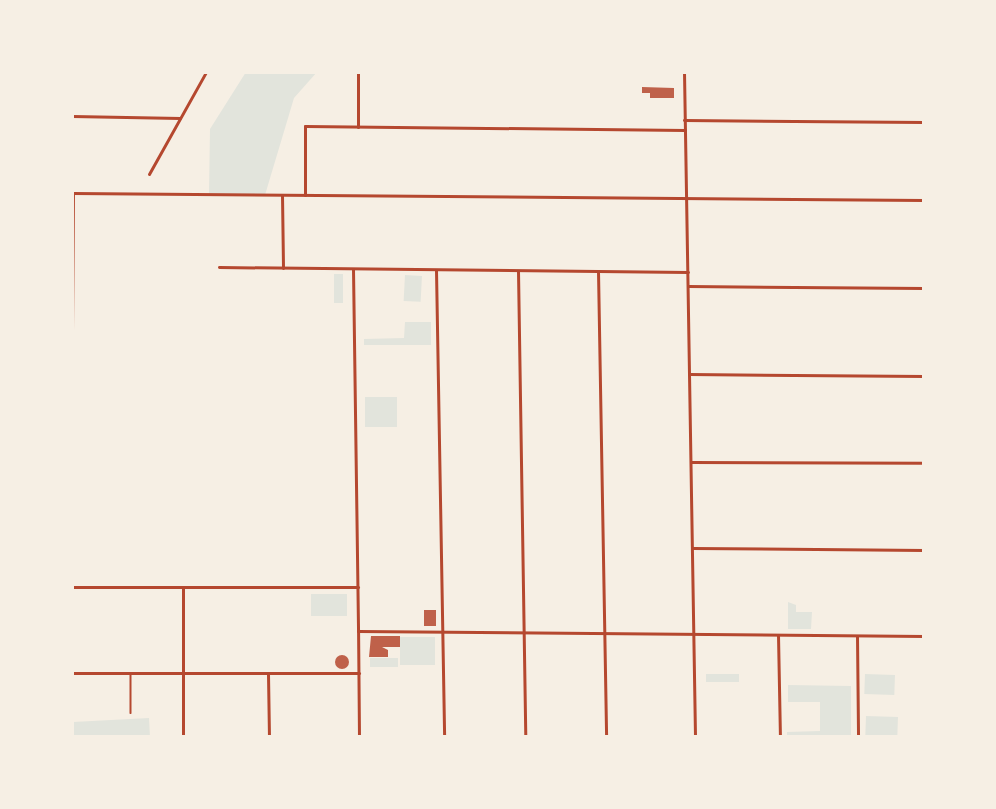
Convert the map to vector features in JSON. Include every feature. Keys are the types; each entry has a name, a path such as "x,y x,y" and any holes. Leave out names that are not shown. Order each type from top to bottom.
{"street":[{"path":"149,174 206,72"},
{"path":"358,72 358,127"},
{"path":"684,72 695,737"},
{"path":"72,116 180,118"},
{"path":"684,120 924,122"},
{"path":"304,195 305,126 685,130"},
{"path":"72,332 72,193 924,200"},
{"path":"282,195 283,268"},
{"path":"219,267 688,272"},
{"path":"353,269 359,737"},
{"path":"436,270 444,737"},
{"path":"518,271 525,737"},
{"path":"598,271 606,737"},
{"path":"688,286 924,288"},
{"path":"689,374 924,376"},
{"path":"691,462 924,463"},
{"path":"692,548 924,550"},
{"path":"72,587 358,587"},
{"path":"183,588 183,737"},
{"path":"358,631 924,636"},
{"path":"778,635 780,737"},
{"path":"857,636 858,737"},
{"path":"72,673 359,673"},
{"path":"268,674 269,737"}],"lane":[{"path":"130,674 131,713"}],"shaded area":[{"path":"246,72 317,72 294,98 265,195 209,195 210,129"},
{"path":"334,274 343,274 343,303 334,303"},
{"path":"405,275 422,276 421,302 404,301"},
{"path":"405,322 431,322 431,345 364,345 364,339 404,338"},
{"path":"365,397 397,397 397,427 365,427"},
{"path":"311,594 347,594 347,616 311,616"},
{"path":"788,602 796,605 796,612 812,612 811,629 788,629"},
{"path":"400,637 435,637 435,665 400,665"},
{"path":"370,658 398,658 398,667 370,667"},
{"path":"706,674 739,674 739,682 706,682"},
{"path":"865,674 895,675 894,695 864,694"},
{"path":"788,685 851,686 851,737 787,737 787,732 820,731 820,702 788,702"},
{"path":"866,716 898,717 897,737 865,737"},
{"path":"149,718 150,737 74,737 73,722"}],"building":[{"path":"642,87 674,88 674,98 650,98 650,93 642,93"},
{"path":"424,610 436,610 436,626 424,626"},
{"path":"371,636 400,636 400,647 382,647 388,650 388,657 369,657"},
{"path":"339,655 345,655 349,662 345,669 339,669 335,665 335,659"}]}
